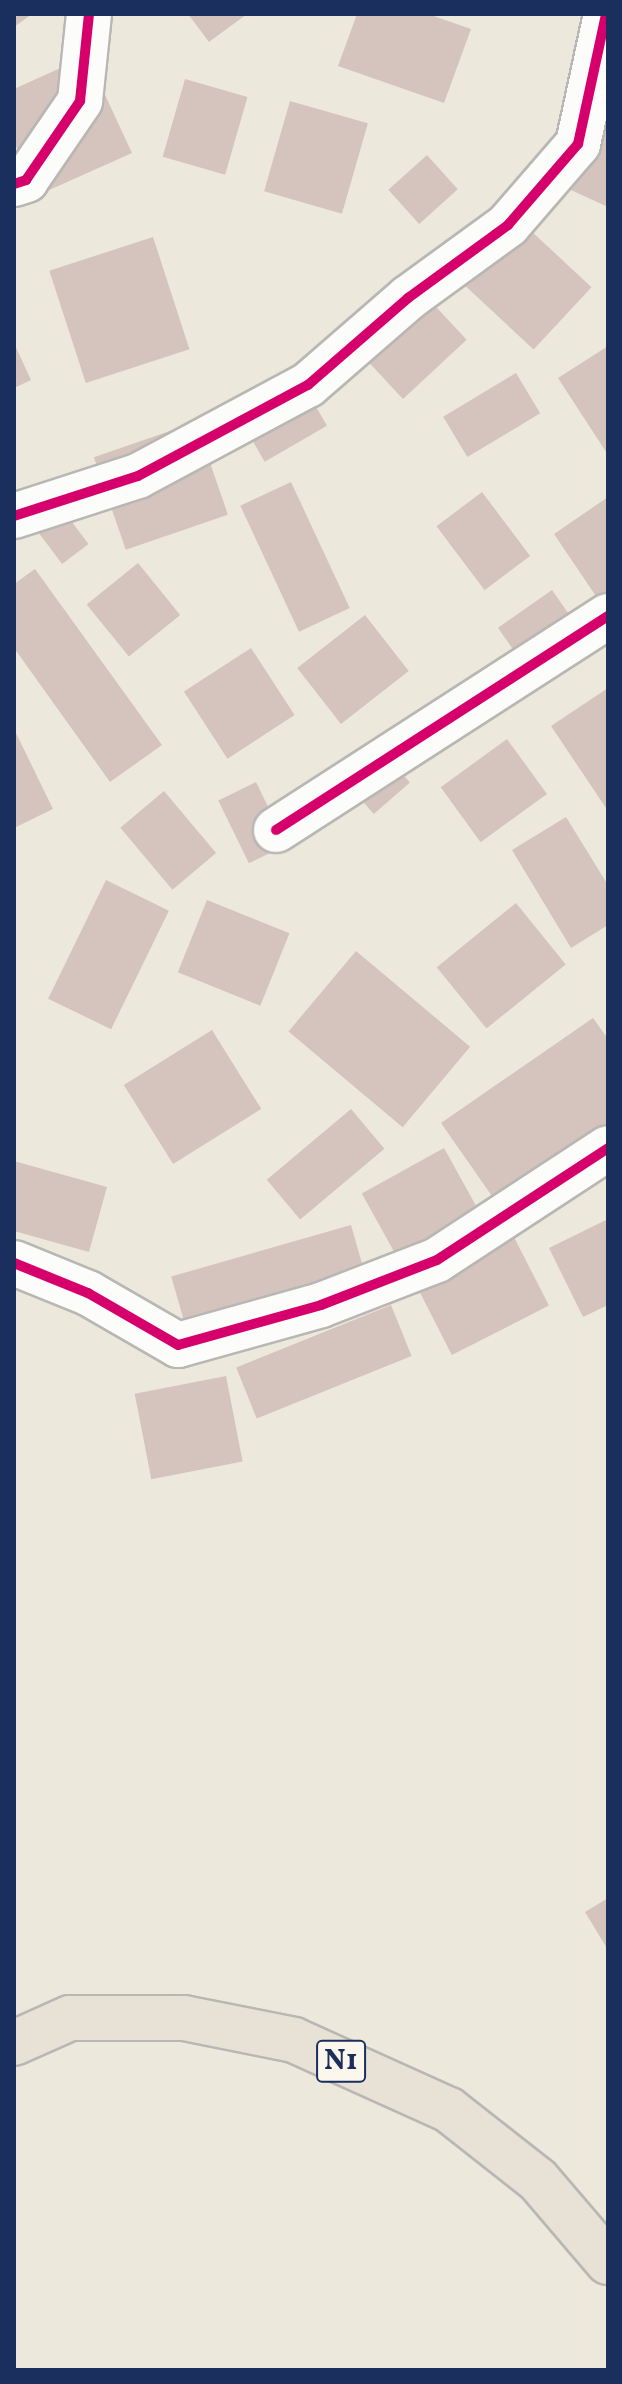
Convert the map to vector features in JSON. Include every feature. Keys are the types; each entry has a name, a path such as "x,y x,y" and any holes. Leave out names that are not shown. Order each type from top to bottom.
{"highway":[{"name":"N1","path":"14,2043 70,2018 184,2018 294,2040 449,2110 538,2180 608,2262"}],"street":[{"path":"14,184 26,180 80,101 89,14"},
{"path":"14,516 138,476 308,385 408,298 508,225 578,144 606,14"},
{"path":"276,830 608,616"},
{"path":"14,1263 88,1293 178,1345 321,1305 437,1260 608,1148"}],"building":[{"path":"14,14 32,14 14,27"},
{"path":"188,14 247,14 209,42"},
{"path":"357,14 428,14 471,29 444,103 338,66"},
{"path":"87,56 132,153 38,195 14,142 14,89"},
{"path":"185,79 247,97 225,175 163,157"},
{"path":"579,80 608,94 608,207 536,174"},
{"path":"290,101 368,123 342,214 264,191"},
{"path":"427,155 458,189 419,224 388,190"},
{"path":"514,215 592,287 534,349 456,277"},
{"path":"153,237 189,349 86,383 49,271"},
{"path":"410,279 467,340 403,399 346,338"},
{"path":"14,343 31,380 14,388"},
{"path":"608,346 608,455 558,378"},
{"path":"516,373 540,413 467,457 443,417"},
{"path":"300,379 327,426 265,462 238,415"},
{"path":"196,422 228,515 126,550 94,457"},
{"path":"291,482 350,608 299,632 240,506"},
{"path":"44,485 89,544 62,564 18,505"},
{"path":"482,492 530,556 485,590 436,526"},
{"path":"608,497 608,614 554,534"},
{"path":"138,563 180,615 129,657 87,605"},
{"path":"35,569 162,745 110,782 14,648 14,584"},
{"path":"552,590 593,649 539,687 498,628"},
{"path":"365,615 409,671 341,724 297,668"},
{"path":"251,648 295,715 227,759 184,692"},
{"path":"608,688 608,811 551,726"},
{"path":"14,729 53,809 14,828"},
{"path":"507,739 547,794 481,842 441,787"},
{"path":"387,756 410,782 374,814 351,787"},
{"path":"256,782 287,845 249,863 218,800"},
{"path":"164,791 216,853 172,890 120,828"},
{"path":"566,817 608,885 608,925 571,948 512,850"},
{"path":"106,880 169,911 111,1029 48,999"},
{"path":"207,900 290,933 260,1006 178,972"},
{"path":"516,903 566,964 486,1029 437,967"},
{"path":"356,951 470,1047 403,1127 289,1031"},
{"path":"593,1018 608,1039 608,1138 503,1212 441,1123"},
{"path":"212,1030 261,1109 173,1164 124,1085"},
{"path":"351,1109 384,1149 300,1220 267,1180"},
{"path":"444,1148 487,1225 404,1271 362,1194"},
{"path":"14,1161 107,1187 89,1252 14,1231"},
{"path":"608,1219 608,1305 583,1317 549,1248"},
{"path":"351,1225 367,1280 187,1331 171,1277"},
{"path":"514,1237 549,1306 452,1355 417,1286"},
{"path":"391,1305 412,1356 257,1419 236,1368"},
{"path":"226,1376 243,1461 151,1479 135,1394"},
{"path":"608,1898 608,1950 585,1912"}],"cycle path":[{"path":"14,184 26,180 80,101 89,14"},
{"path":"14,516 138,476 308,385 408,298 508,225 578,144 606,14"},
{"path":"276,830 608,616"},
{"path":"14,1263 88,1293 178,1345 321,1305 437,1260 608,1148"}]}
